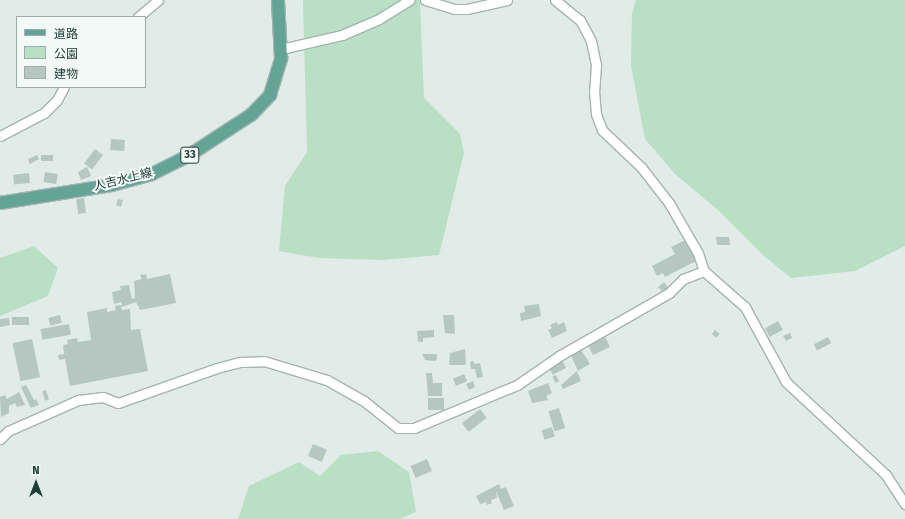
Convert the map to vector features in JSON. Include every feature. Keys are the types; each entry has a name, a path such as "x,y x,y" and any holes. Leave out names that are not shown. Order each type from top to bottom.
{"main road":[{"name":"人吉水上線","path":"0,203 112,185 152,174 188,156 252,115 270,94 281,58 278,0"}],"street":[{"path":"139,16 158,0"},
{"path":"281,49 342,34 379,20 409,0"},
{"path":"425,0 454,9 467,9 507,0"},
{"path":"555,0 580,20 592,41 596,65 594,82 596,114 602,130 640,168 669,203 698,253 704,271 745,307 786,382 886,476 905,504"},
{"path":"0,136 44,113 57,100 63,88"},
{"path":"0,439 8,431 78,400 103,397 118,403 240,362 264,361 328,380 364,401 392,425 398,428 414,428 517,385 559,356 669,293 683,279 704,271"}],"green space":[{"path":"303,0 420,0 424,98 460,134 464,153 439,255 382,260 319,258 279,251 285,186 307,152"},
{"path":"636,0 905,0 905,246 855,271 791,278 763,255 719,211 675,174 645,139 631,66 632,13"},
{"path":"34,246 58,268 48,296 0,316 0,258"},
{"path":"378,451 409,472 416,512 400,519 238,519 249,486 299,462 320,476 341,455"}],"building":[{"path":"111,139 125,140 124,151 110,150"},
{"path":"95,149 103,155 92,169 84,163"},
{"path":"37,155 39,159 30,164 28,159"},
{"path":"41,155 53,155 53,161 41,161"},
{"path":"87,167 91,176 81,180 78,172"},
{"path":"45,172 58,174 56,184 43,182"},
{"path":"29,173 30,183 14,185 13,175"},
{"path":"84,198 86,213 78,214 76,199"},
{"path":"118,199 123,200 121,207 116,205"},
{"path":"716,237 729,237 730,245 717,245"},
{"path":"685,240 696,261 665,277 663,273 657,276 652,266 675,254 671,247"},
{"path":"146,274 147,279 170,274 176,303 140,310 136,302 122,307 121,302 114,304 112,292 121,290 120,286 129,285 132,299 135,298 134,281 142,279 140,275"},
{"path":"664,282 668,287 663,292 658,287"},
{"path":"539,304 541,316 521,321 520,313 525,312 524,306"},
{"path":"121,305 122,310 130,309 131,330 140,329 148,371 70,386 65,359 59,360 58,355 64,354 63,345 68,344 67,340 77,338 78,342 91,340 87,312 107,308 107,312 116,310 115,306"},
{"path":"60,315 62,323 50,326 48,318"},
{"path":"443,315 454,315 455,334 445,333"},
{"path":"12,317 29,317 29,325 12,325"},
{"path":"9,318 10,325 0,327 0,319"},
{"path":"778,321 783,330 770,337 765,328"},
{"path":"557,322 558,325 564,322 567,331 552,338 548,330 552,328 550,325"},
{"path":"69,324 71,335 42,340 40,329"},
{"path":"434,330 434,337 423,338 423,342 418,342 417,331"},
{"path":"715,330 720,334 717,338 712,334"},
{"path":"790,333 792,338 786,341 783,336"},
{"path":"602,337 606,338 610,347 593,355 588,345"},
{"path":"828,337 831,343 817,351 814,344"},
{"path":"32,339 40,377 21,381 12,343"},
{"path":"580,348 590,364 578,371 570,353"},
{"path":"465,349 466,365 449,365 450,353"},
{"path":"422,354 437,354 437,359 435,361 425,360"},
{"path":"562,360 566,368 553,375 549,367"},
{"path":"474,361 474,364 480,363 483,377 477,378 475,369 471,369 470,362"},
{"path":"577,371 581,381 563,389 561,385"},
{"path":"426,373 432,373 433,383 442,383 442,396 428,396"},
{"path":"464,374 467,381 456,386 453,379"},
{"path":"556,375 559,381 556,383 552,377"},
{"path":"473,381 475,387 469,390 466,384"},
{"path":"548,383 552,393 546,396 548,400 532,403 528,391"},
{"path":"26,385 34,400 36,399 39,405 31,408 21,387"},
{"path":"46,390 49,400 45,401 42,391"},
{"path":"19,392 25,405 17,407 15,403 9,406 9,413 1,417 0,397 5,395 7,399"},
{"path":"428,398 444,398 444,410 428,410"},
{"path":"559,408 565,428 555,431 548,411"},
{"path":"480,409 487,418 469,432 462,423"},
{"path":"552,427 555,437 544,440 541,430"},
{"path":"313,444 327,450 322,462 308,456"},
{"path":"427,459 432,471 416,478 410,466"},
{"path":"499,484 501,489 506,487 514,506 504,510 496,491 497,498 491,500 492,503 487,505 486,502 480,504 476,496"}]}
